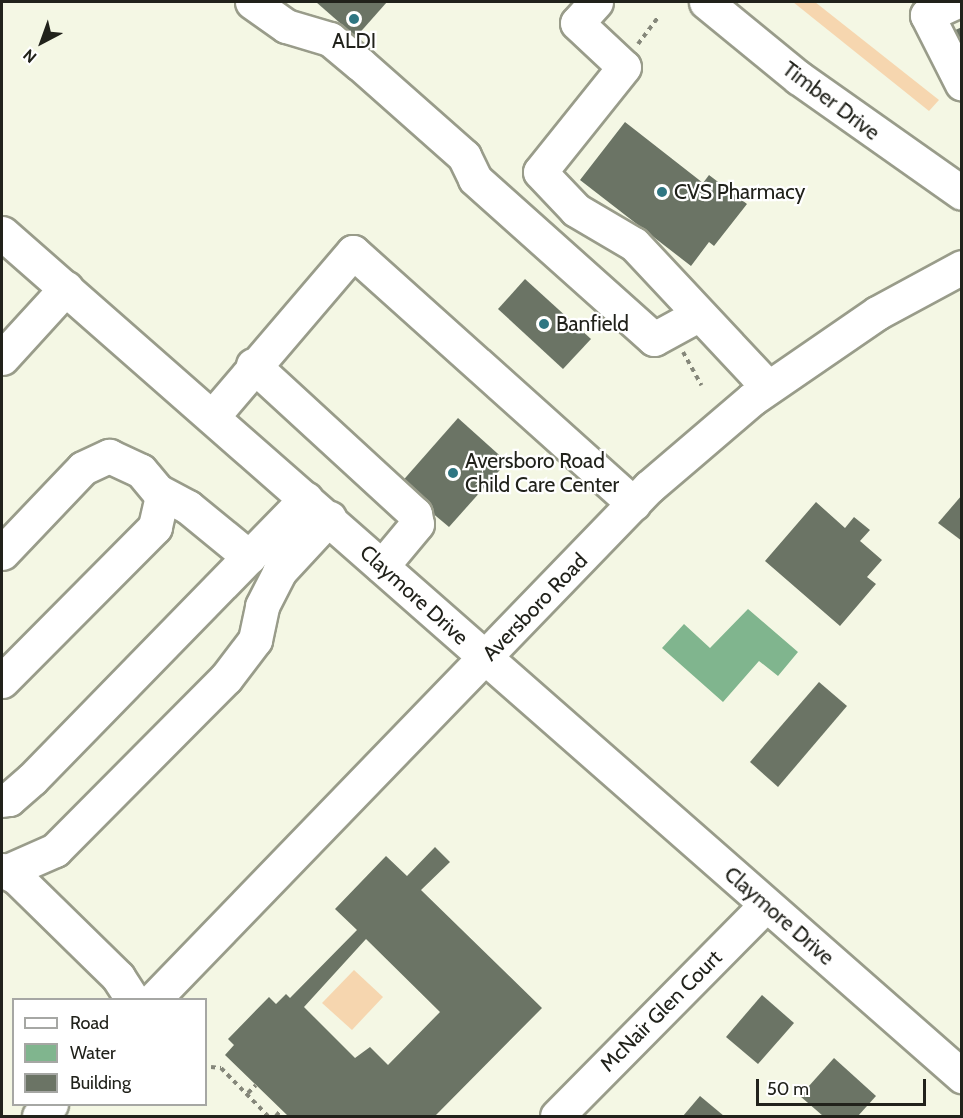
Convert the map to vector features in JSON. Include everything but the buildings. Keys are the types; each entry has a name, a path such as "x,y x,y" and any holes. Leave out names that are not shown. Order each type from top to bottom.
{"street":[{"path":"252,2 286,26 330,39 464,156 475,179 654,339 698,315"},
{"path":"596,2 577,23 624,67 540,172 576,210 634,244 698,315 768,387"},
{"name":"Timber Drive","path":"706,2 798,78 962,193"},
{"path":"955,2 927,15 962,84"},
{"name":"Claymore Drive","path":"2,233 318,508 485,659 962,1076"},
{"path":"212,417 253,365 353,252 634,504"},
{"name":"Aversboro Road","path":"154,998 634,504 768,387 877,313 962,267"},
{"path":"2,358 66,288"},
{"path":"253,365 415,514 417,524 382,566"},
{"path":"2,554 83,468 109,456 141,471 162,496 155,527 2,681"},
{"path":"158,492 188,507 249,557"},
{"path":"2,800 9,800 32,779 249,557 318,508"},
{"path":"3,871 55,850 226,678 255,640 262,606 279,572 318,508"},
{"path":"3,871 16,877 110,969 133,998"},
{"name":"McNair Glen Court","path":"557,1116 766,905"}],"path":[{"path":"631,53 659,16"},
{"path":"678,343 701,386"},
{"path":"211,1067 221,1068 248,1093 268,1116"},
{"path":"248,1093 256,1085"},
{"path":"276,1116 281,1110"}],"shaded area":[{"path":"793,2 815,2 939,100 929,111"},
{"path":"354,970 383,997 352,1030 322,1003"}],"water":[{"path":"748,609 798,652 778,676 759,661 723,702 662,648 684,624 710,648"}],"place":[{"name":"ALDI","path":"354,19"},
{"name":"CVS Pharmacy","path":"662,192"},
{"name":"Banfield","path":"544,324"},
{"name":"Aversboro Road Child Care Center","path":"453,473"}]}
